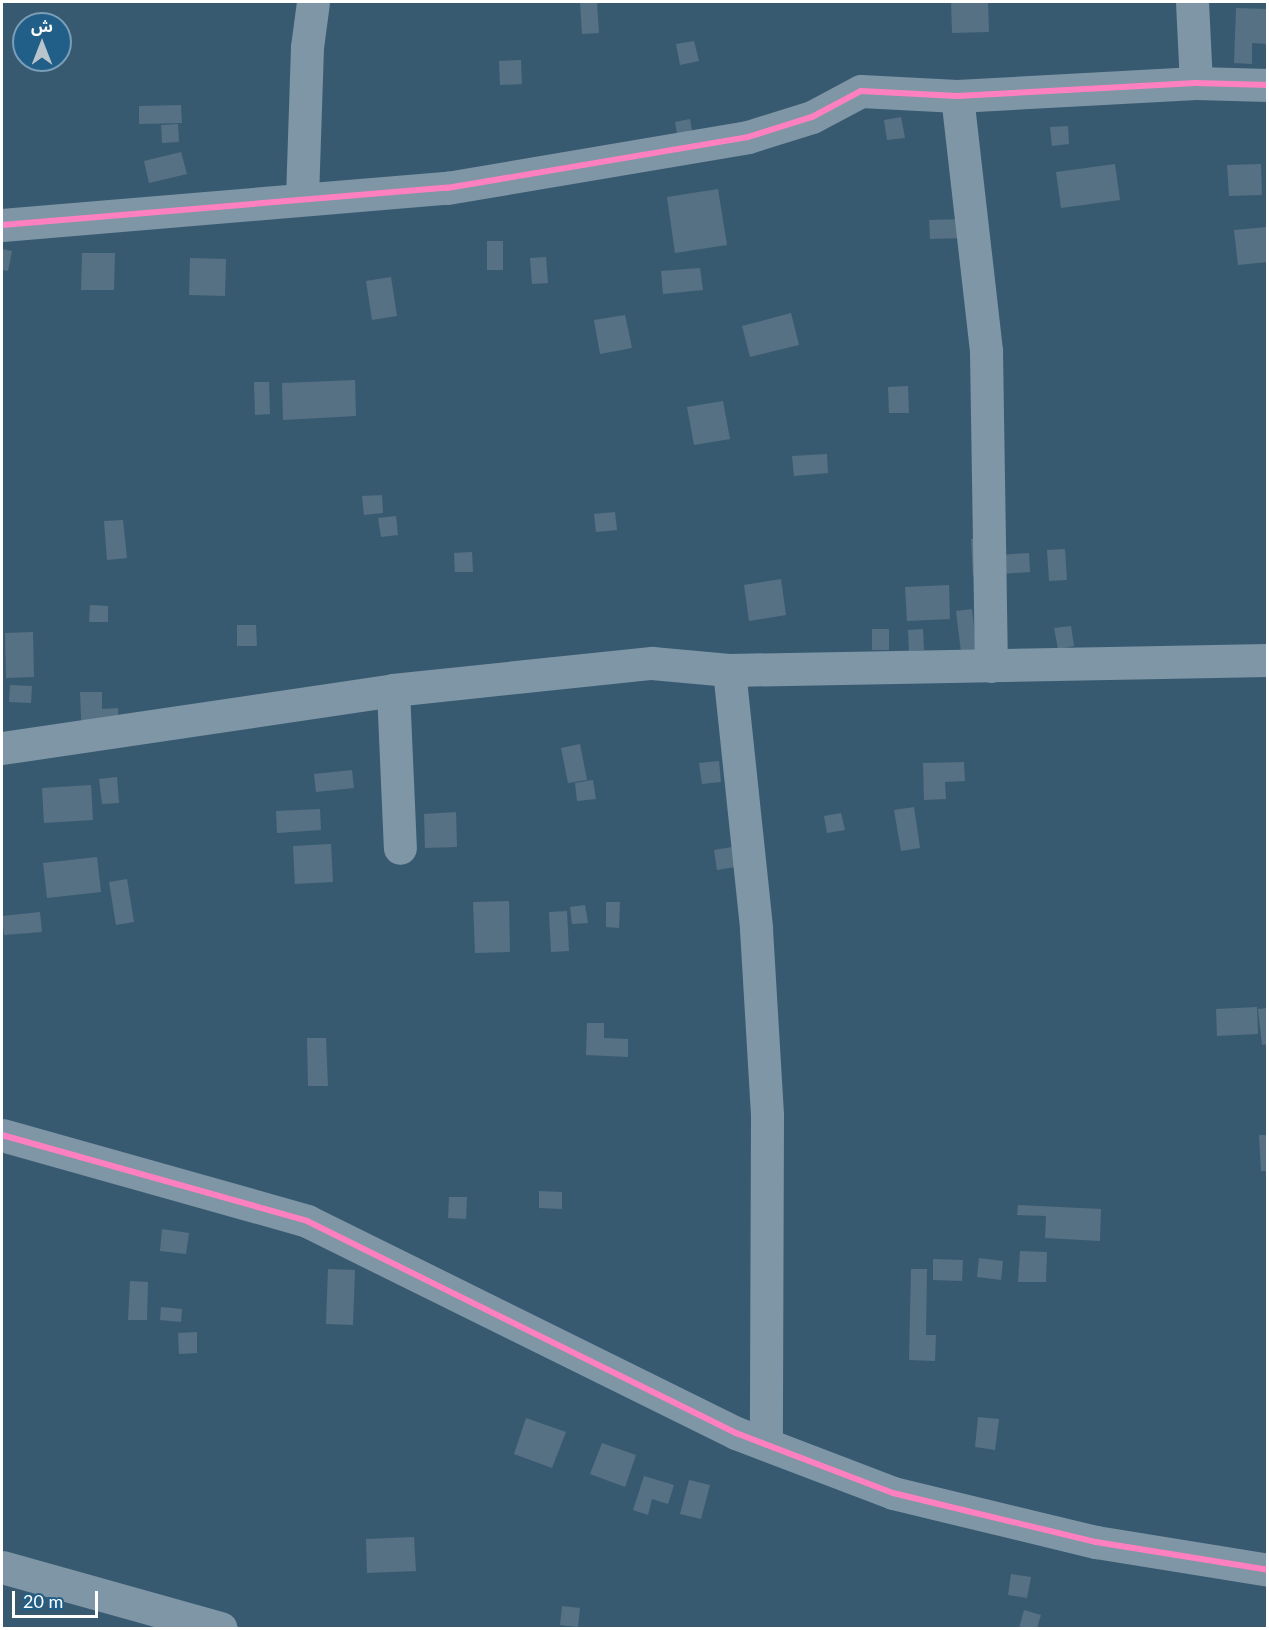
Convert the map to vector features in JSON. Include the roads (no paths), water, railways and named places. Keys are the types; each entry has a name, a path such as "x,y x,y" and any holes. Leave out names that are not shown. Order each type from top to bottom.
{"street":[{"path":"302,198 307,47 313,2"},
{"path":"1192,2 1196,83"},
{"path":"2,225 302,198 447,188 748,137 812,117 861,90 957,96 1196,83 1268,85"},
{"path":"957,96 986,351 991,666"},
{"path":"2,748 393,690 652,663 729,670 1268,660"},
{"path":"729,670 756,929 767,1116 766,1444"},
{"path":"393,690 400,848"},
{"path":"2,1135 307,1221 736,1433 893,1493 1096,1542 1268,1570"},
{"path":"2,1567 221,1629"}]}
